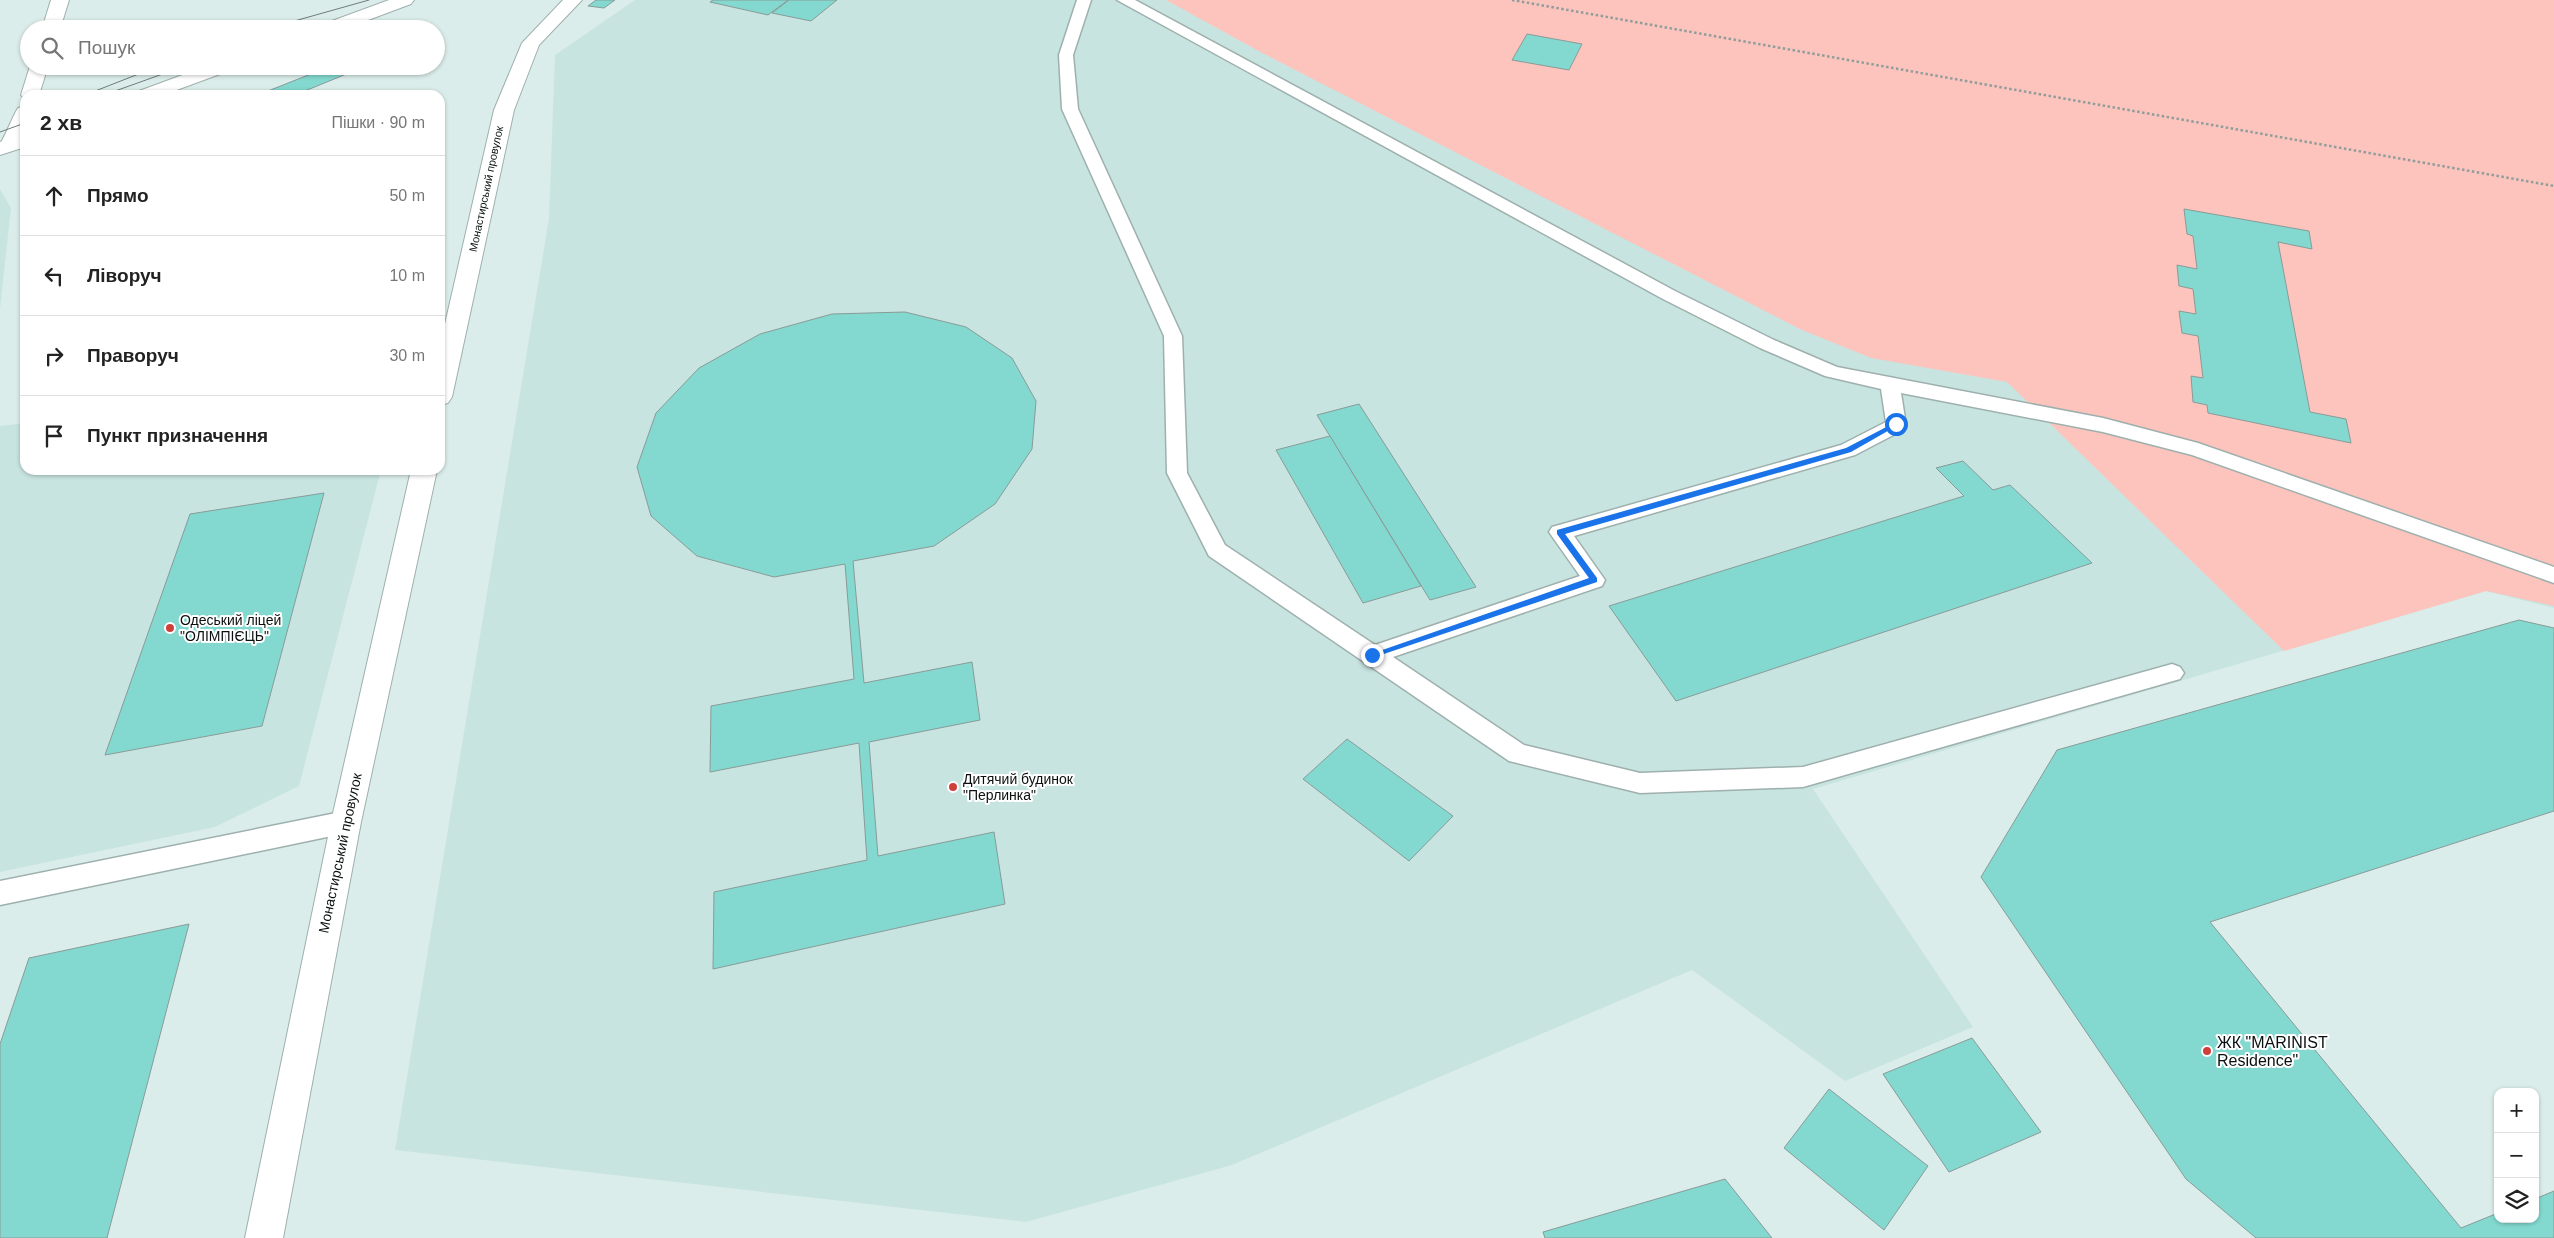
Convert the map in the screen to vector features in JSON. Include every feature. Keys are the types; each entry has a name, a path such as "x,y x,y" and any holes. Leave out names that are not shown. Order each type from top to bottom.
{"street":[{"path":"54,20 60,0"},
{"path":"351,20 405,0"},
{"name":"Монастирський провулок","path":"445,375 504,110 531,43 574,0"},
{"path":"32,90 36,75"},
{"path":"160,90 200,75"},
{"path":"11,144 20,127"},
{"name":"Монастирський провулок","path":"264,1238 346,822 423,475"}],"lane":[{"path":"1084,0 1066,56 1070,109 1173,336 1177,473 1216,550 1518,754 1640,783 1803,777 2172,673"},
{"path":"1124,0 1705,313 1767,344 1832,372 1890,385 2103,424 2198,450 2554,575"},
{"path":"1372,655 1594,580 1560,532 1848,450 1896,424 1890,385"},
{"path":"0,893 346,822"}],"path":[{"path":"1512,0 2554,186"}],"shaded area":[{"path":"635,0 2554,0 2554,608 2486,591 1813,789 1973,1027 1845,1081 1692,970 1232,1165 1026,1222 395,1150 549,218 555,55"},
{"path":"1166,0 2554,0 2554,606 2486,591 2284,651 2007,382 1871,358 1802,330 1264,54"},
{"path":"0,189 11,208 0,309"},
{"name":"Одеський ліцей \"ОЛІМПІЄЦЬ\"","path":"20,424 20,475 380,475 299,786 215,827 0,872 0,426"}],"building":[{"path":"596,0 615,0 604,8 588,6"},
{"path":"713,0 788,0 768,15 710,2"},
{"path":"789,0 837,0 811,21 772,13"},
{"path":"1527,34 1582,44 1569,70 1512,60"},
{"path":"308,75 344,75 307,90 271,90"},
{"path":"2184,209 2309,231 2312,249 2278,242 2310,412 2346,419 2351,443 2208,413 2207,405 2193,402 2191,376 2203,378 2198,336 2182,333 2179,311 2196,314 2193,289 2179,286 2177,265 2197,269 2193,236 2187,234"},
{"path":"905,312 966,327 1012,358 1036,401 1032,449 995,504 934,546 853,561 864,683 972,662 980,720 869,742 878,856 994,832 1005,904 713,969 714,892 867,860 859,743 710,772 711,706 854,679 845,564 774,577 697,556 651,516 637,467 656,413 699,368 760,334 832,314"},
{"path":"1359,404 1476,587 1430,600 1317,415"},
{"path":"1330,436 1421,586 1363,603 1276,450"},
{"path":"1963,461 1993,490 2010,485 2092,563 1676,701 1609,606 1964,496 1936,468"},
{"path":"324,493 262,726 105,755 190,514"},
{"name":"ЖК \"MARINIST Residence\"","path":"2519,620 2554,628 2554,811 2210,922 2461,1228 2494,1215 2494,1223 2539,1223 2539,1197 2554,1191 2554,1238 2256,1238 2186,1179 1981,877 2057,750"},
{"path":"1347,739 1453,816 1409,861 1303,779"},
{"path":"189,924 107,1238 0,1238 0,1044 29,958"},
{"path":"1972,1038 2041,1132 1949,1172 1883,1074"},
{"path":"1829,1089 1928,1166 1884,1230 1784,1148"},
{"path":"1725,1179 1772,1238 1545,1238 1543,1232"}],"tram line":[{"path":"298,20 369,0"},
{"path":"98,90 136,75"},
{"path":"118,90 160,75"},
{"path":"0,132 20,125"}],"place":[{"name":"Одеський ліцей \"ОЛІМПІЄЦЬ\"","path":"170,628"},
{"name":"Дитячий будинок \"Перлинка\"","path":"953,787"},
{"name":"ЖК \"MARINIST Residence\"","path":"2207,1051"}],"route":[{"path":"1372,655 1594,580 1560,532 1848,450 1896,424"}]}
